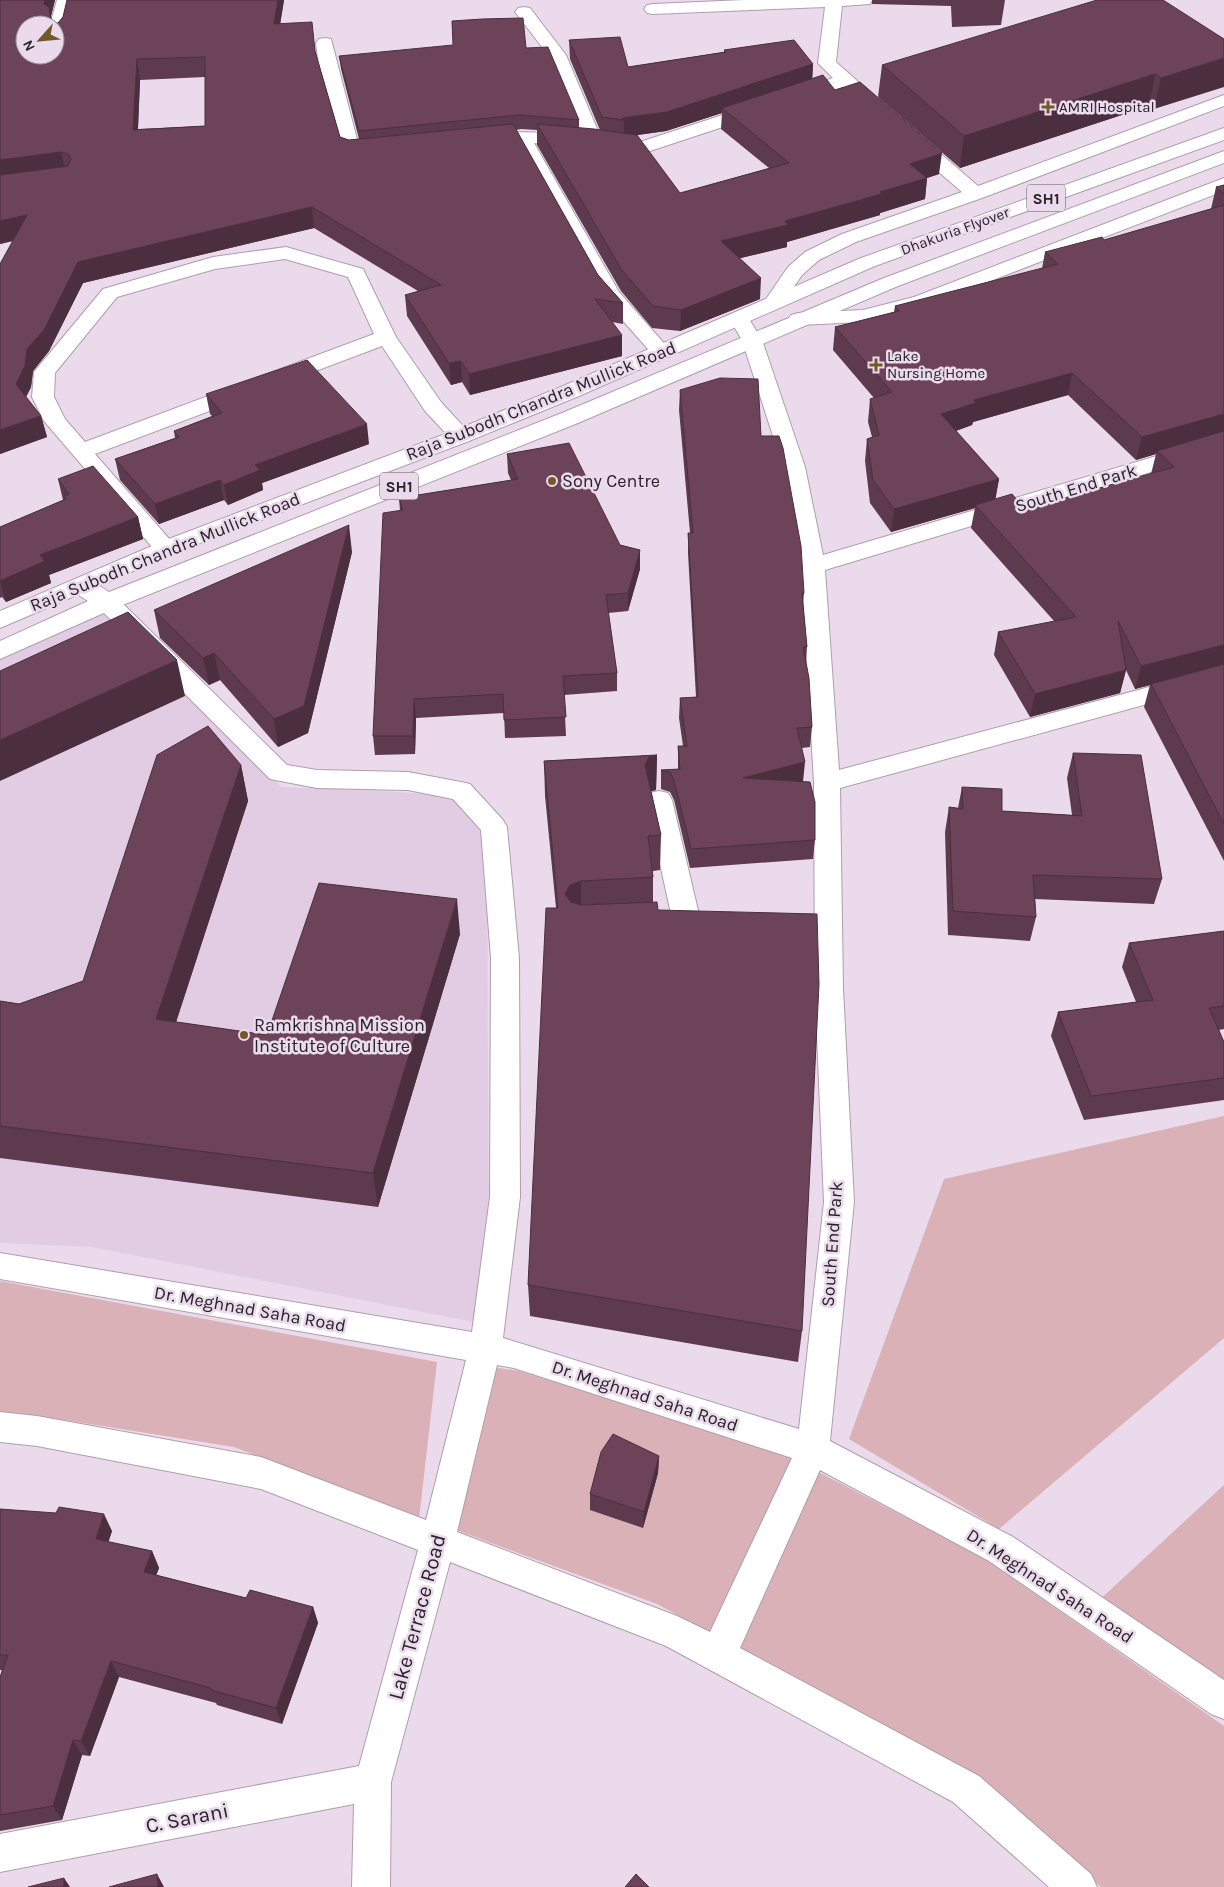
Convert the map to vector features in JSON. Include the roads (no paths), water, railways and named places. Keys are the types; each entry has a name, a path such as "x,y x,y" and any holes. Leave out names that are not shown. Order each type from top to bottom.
{"street":[{"path":"61,15 65,0"},
{"path":"653,9 864,0"},
{"path":"834,1 827,64 874,106"},
{"path":"524,12 557,55 594,142"},
{"path":"326,43 328,66 350,153 388,150"},
{"path":"464,142 521,137 594,142 638,148 846,80"},
{"path":"774,302 795,271 812,256 850,238 975,194 1224,100"},
{"path":"896,124 975,194"},
{"name":"Dhakuria Flyover","path":"774,302 868,262 1224,134"},
{"path":"521,137 610,295 662,353"},
{"name":"Dhakuria Flyover","path":"798,319 891,282 1224,157"},
{"path":"798,319 863,316 921,301 1224,184"},
{"path":"166,549 55,421 42,397 45,372 110,293 213,262 286,253 356,273 386,338 434,406 461,436"},
{"name":"Raja Subodh Chandra Mullick Road","path":"0,620 166,549 461,436 662,353 745,329 774,302"},
{"name":"SH1","path":"0,651 107,602 561,421 745,329 798,319"},
{"name":"South End Park","path":"718,1655 813,1449 839,1202 828,988 827,782 813,566 794,467 745,329"},
{"path":"82,452 386,338"},
{"name":"South End Park","path":"813,566 1224,444"},
{"name":"Lake Terrace Road","path":"80,586 107,602 279,773 317,779 408,781 461,791 494,827 505,958 506,1197 485,1349 438,1541 373,1782 371,1887"},
{"path":"827,782 1224,675"},
{"path":"659,800 687,923"},
{"path":"800,918 828,916"},
{"path":"658,924 715,921"},
{"name":"Dr. Meghnad Saha Road","path":"0,1266 514,1354 813,1449 1001,1549 1224,1701"},
{"path":"0,1427 261,1473 678,1633 966,1790 1078,1887"},
{"name":"C. Sarani","path":"0,1853 373,1782"}],"place":[{"name":"AMRI Hospital","path":"1048,107"},
{"name":"Lake Nursing Home","path":"876,365"},
{"name":"Sony Centre","path":"552,481"},
{"name":"Ramkrishna Mission Institute of Culture","path":"244,1035"}]}
